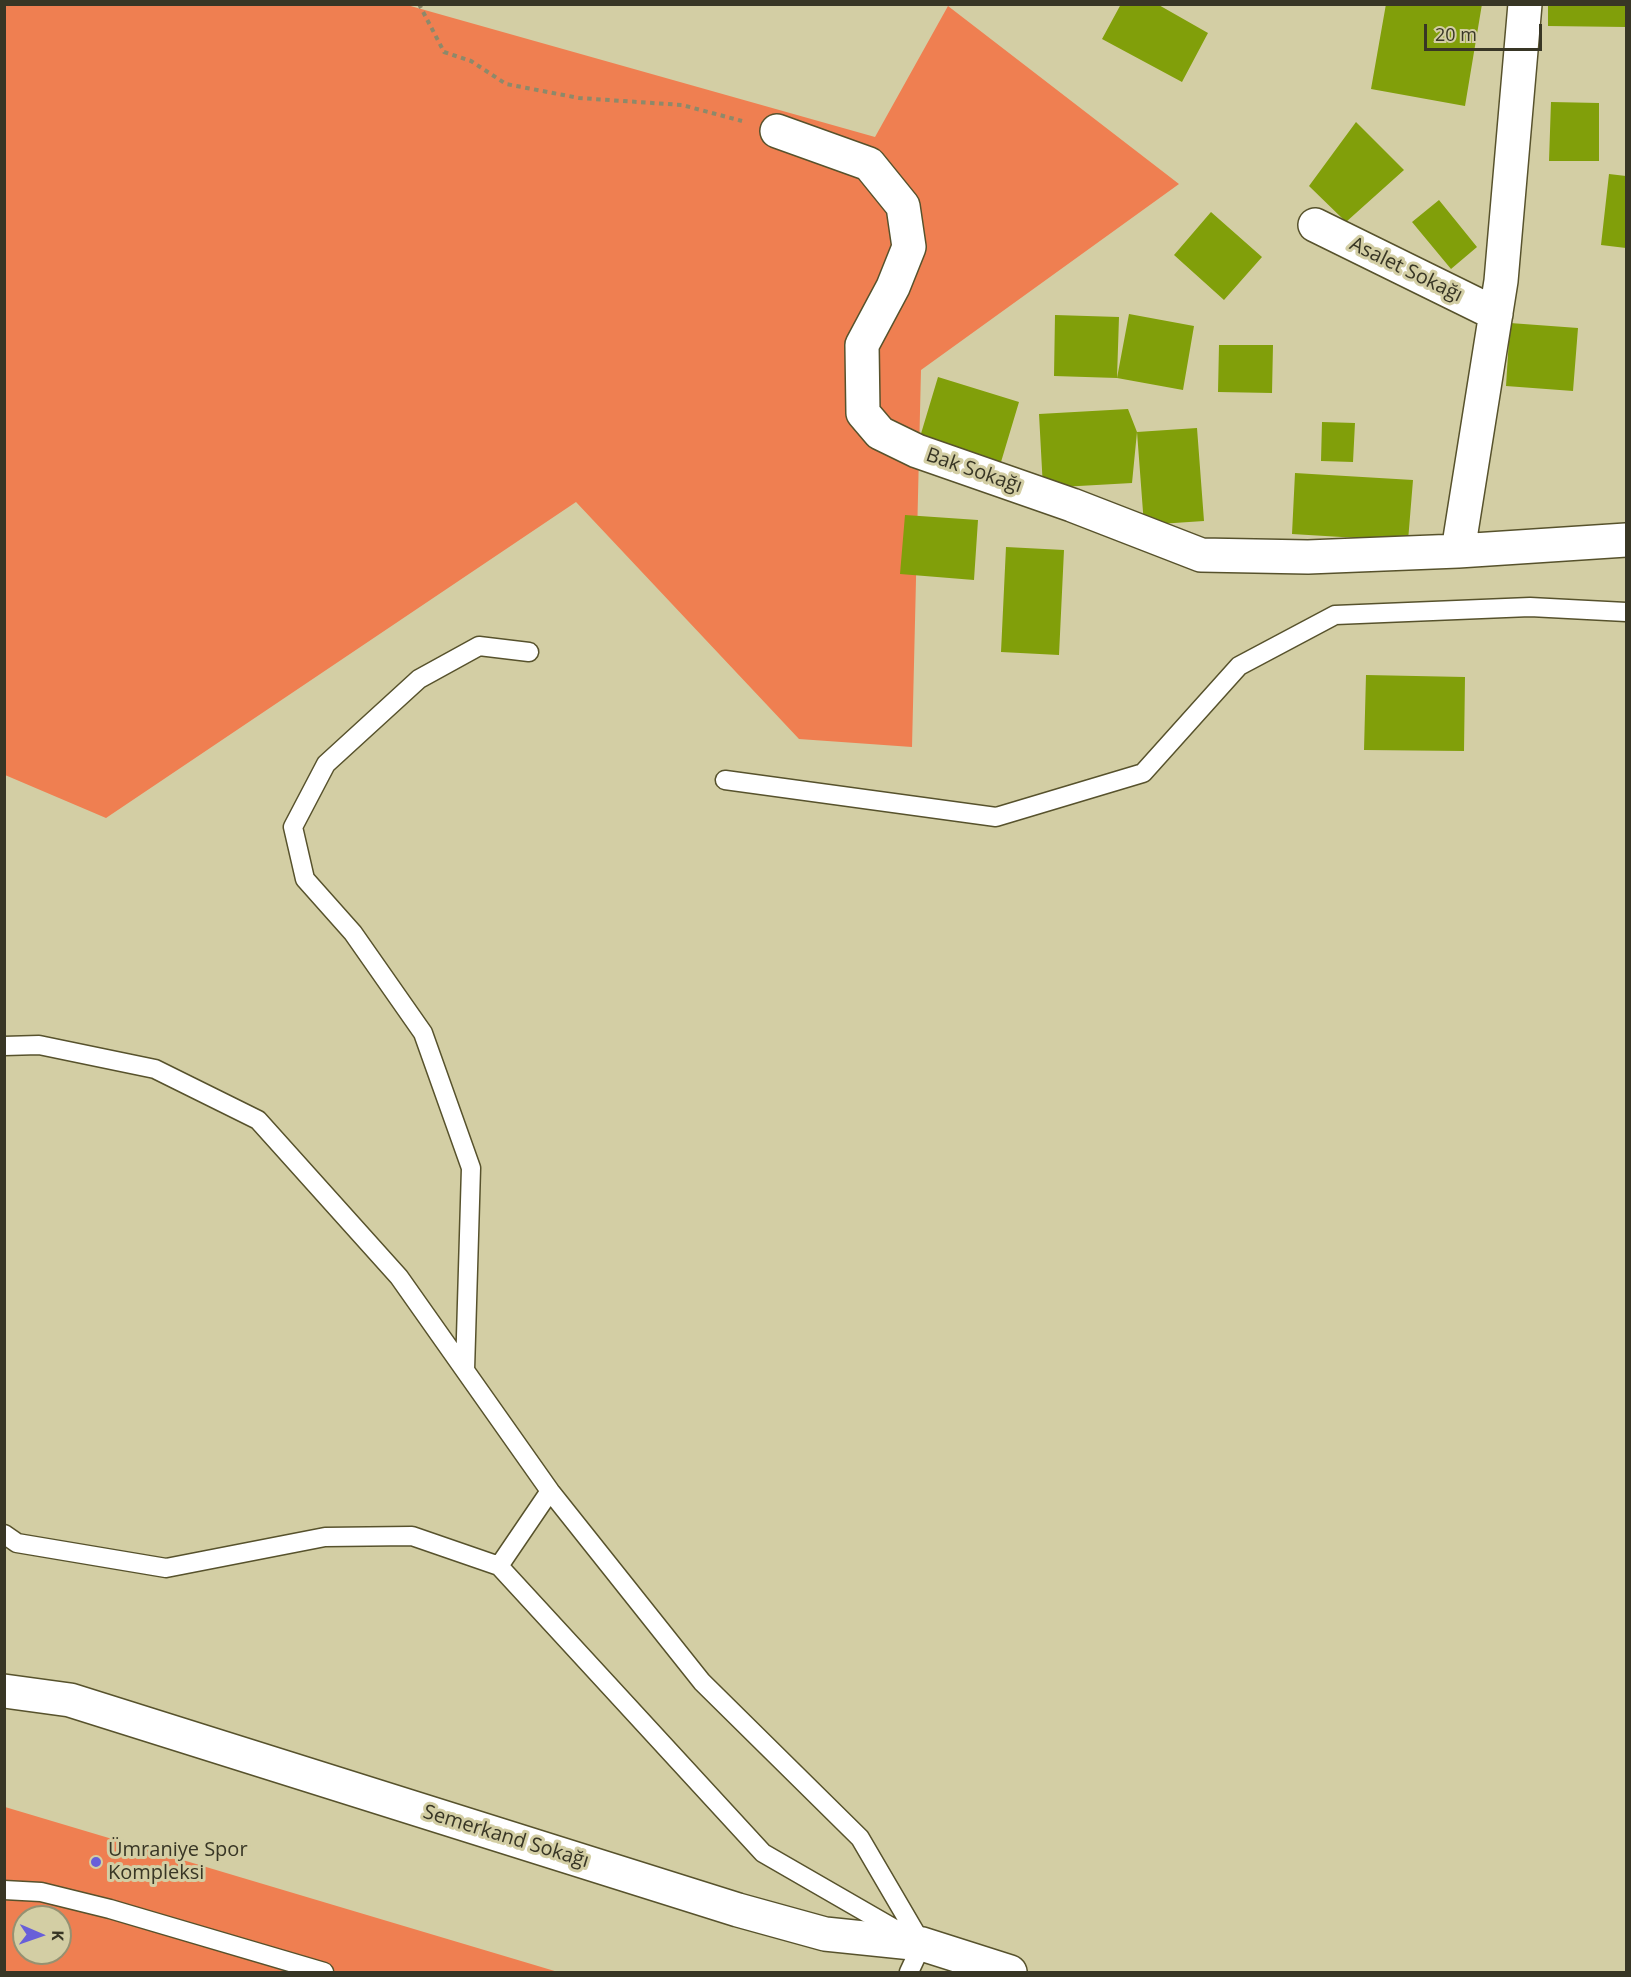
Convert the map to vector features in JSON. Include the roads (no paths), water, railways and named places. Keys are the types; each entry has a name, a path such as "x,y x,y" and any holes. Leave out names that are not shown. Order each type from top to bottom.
{"street":[{"path":"1458,551 1501,281 1525,4"},
{"name":"Bak Sokağı","path":"777,131 869,164 903,206 909,247 893,287 862,345 863,413 880,433 917,451 1072,505 1202,555 1308,557 1458,551 1626,540"},
{"name":"Asalet Sokağı","path":"1315,225 1496,314"},
{"name":"Semerkand Sokağı","path":"4,1691 70,1700 738,1910 915,1958 1010,1972"}],"lane":[{"path":"725,780 996,817 1143,773 1239,666 1335,615 1530,607 1626,612"},
{"path":"465,1370 471,1168 423,1033 353,933 305,879 293,827 326,764 419,679 479,646 529,652"},
{"path":"4,1046 39,1045 155,1069 258,1120 399,1277 550,1491 702,1682 860,1838 915,1958"},
{"path":"499,1566 550,1491"},
{"path":"4,1534 17,1543 166,1568 325,1537 412,1536 499,1566 764,1853 915,1958"},
{"path":"4,1890 42,1892 110,1909 324,1972"}],"place":[{"name":"Ümraniye Spor Kompleksi","path":"96,1862"}]}
